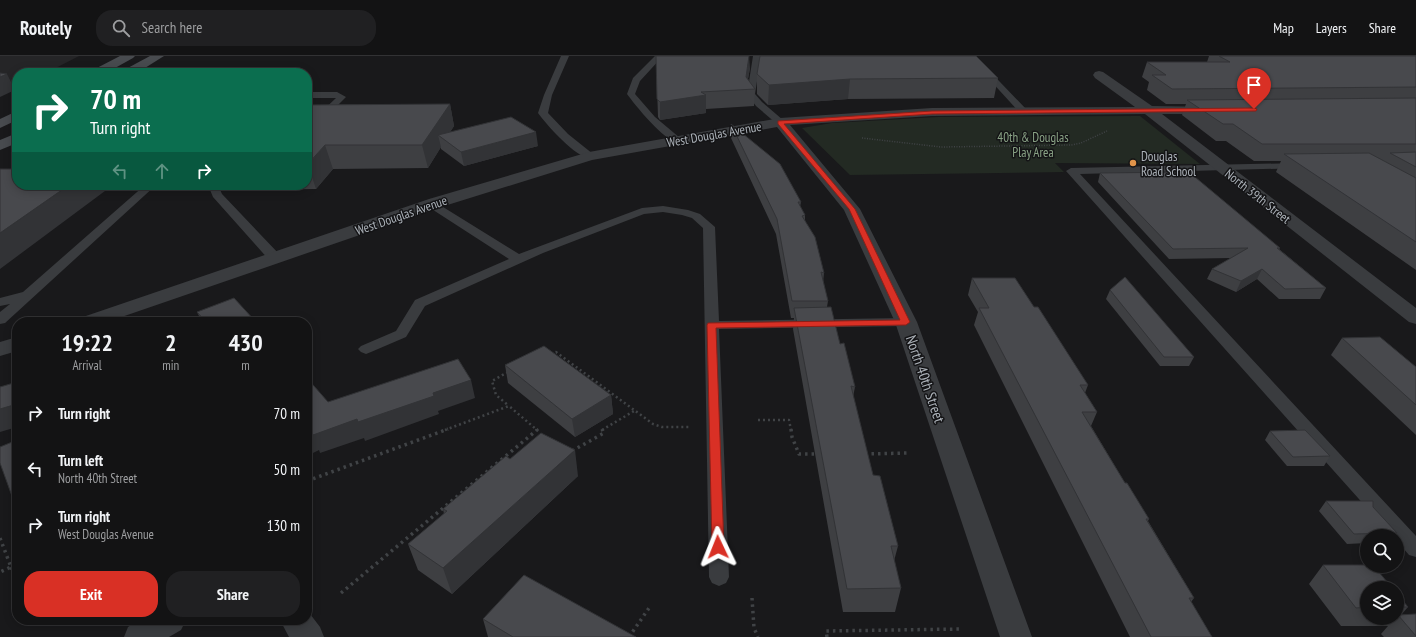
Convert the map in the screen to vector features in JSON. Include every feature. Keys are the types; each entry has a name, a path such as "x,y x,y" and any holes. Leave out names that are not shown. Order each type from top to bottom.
{"main road":[{"path":"106,68 129,56"},
{"path":"137,68 158,56"},
{"path":"0,124 12,118"},
{"path":"0,146 12,140"}],"street":[{"name":"North 39th Street","path":"1100,75 1221,166 1416,318"},
{"name":"West Douglas Avenue","path":"107,317 431,204 590,156 780,122 932,112 1227,110"},
{"name":"North 40th Street","path":"780,122 852,209 906,322 1016,637"},
{"path":"0,349 12,345"},
{"path":"140,637 161,625"},
{"path":"300,625 308,637"}],"lane":[{"path":"565,56 548,95 543,113 555,128 571,143 590,156"},
{"path":"757,56 751,94 759,104 780,122"},
{"path":"957,56 974,60 992,77 1022,111"},
{"path":"658,58 636,80 631,94 658,125 677,140"},
{"path":"312,95 337,95 342,97 315,123 312,123"},
{"path":"1309,166 1221,166 1071,171 1416,549"},
{"path":"0,320 145,190"},
{"path":"215,190 217,195 275,258"},
{"path":"431,204 518,259"},
{"path":"366,349 401,334 420,303 518,259 642,211 663,209 684,212 696,216 709,228 719,577"},
{"path":"0,302 26,296"},
{"path":"712,325 906,322"}],"path":[{"path":"858,137 942,147 1061,146 1081,143 1112,129"},
{"path":"549,355 556,352 634,411 653,424 662,428 715,427"},
{"path":"512,370 492,381 496,395 543,434"},
{"path":"312,479 509,406"},
{"path":"570,452 604,433 602,428 634,411"},
{"path":"758,420 789,420 792,437 799,454 822,454"},
{"path":"341,593 537,430"},
{"path":"861,454 908,453"},
{"path":"0,538 11,567 0,572"},
{"path":"752,598 754,628 758,637"},
{"path":"629,637 649,608"},
{"path":"827,637 826,631 962,629"}],"shaded area":[{"path":"0,56 79,56 56,68 12,68 12,90 0,96"}],"green space":[{"name":"40th & Douglas Play Area","path":"1140,116 1200,164 1055,163 1064,172 850,175 802,128 832,123 938,117"}],"building":[{"path":"656,56 749,56 746,77 755,89 701,92 706,95 660,102 657,99"},
{"path":"760,56 976,56 998,78 850,79 769,85 757,74"},
{"path":"1219,56 1416,56 1416,87 1172,89 1152,75 1166,75 1147,62 1230,62"},
{"path":"0,73 7,74 0,77"},
{"path":"1416,98 1416,144 1262,144 1233,124 1223,124 1187,100"},
{"path":"450,104 422,145 325,145 312,159 312,105"},
{"path":"511,117 536,132 461,152 438,135"},
{"path":"731,124 780,164 801,202 798,202 805,215 802,216 815,237 824,273 821,272 828,301 792,301 777,219"},
{"path":"1416,152 1416,167 1390,153"},
{"path":"1369,153 1416,178 1416,242 1284,154"},
{"path":"0,169 12,169 12,190 62,190 0,233"},
{"path":"1189,172 1326,288 1285,289 1262,269 1241,281 1212,269 1248,248 1173,249 1100,173"},
{"path":"1125,277 1194,357 1164,357 1110,290"},
{"path":"972,278 1015,278 1034,307 1038,307 1088,385 1080,385 1097,412 1082,412 1125,483 1127,483 1149,519 1146,519 1194,598 1189,598 1212,637 1151,637 979,308 989,308"},
{"path":"234,298 251,317 202,317 197,312"},
{"path":"831,307 840,344 844,343 855,387 851,386 873,475 880,476 898,546 891,546 901,588 847,589 794,308"},
{"path":"1380,337 1416,367 1416,405 1342,338"},
{"path":"544,346 611,395 572,419 505,365"},
{"path":"458,359 471,380 433,393 434,396 358,422 357,419 313,435 312,384 328,402"},
{"path":"12,383 12,405 0,409 0,387"},
{"path":"1305,430 1330,456 1293,457 1270,431"},
{"path":"541,433 575,450 443,568 408,544 447,511 443,509 506,456 510,459"},
{"path":"12,442 12,496 0,463 0,447"},
{"path":"1326,501 1373,501 1373,507 1393,529 1360,529 1360,534 1354,534"},
{"path":"1323,565 1360,565 1360,573 1380,573 1386,581 1360,581 1360,608 1356,608"},
{"path":"524,575 636,637 513,637 483,619"},
{"path":"1416,614 1416,636 1404,622 1404,615"}],"place":[{"name":"Douglas Road School","path":"1133,163"}],"route":[{"path":"718,547 712,325 906,322 852,209 780,122 932,112 1254,109"}]}
